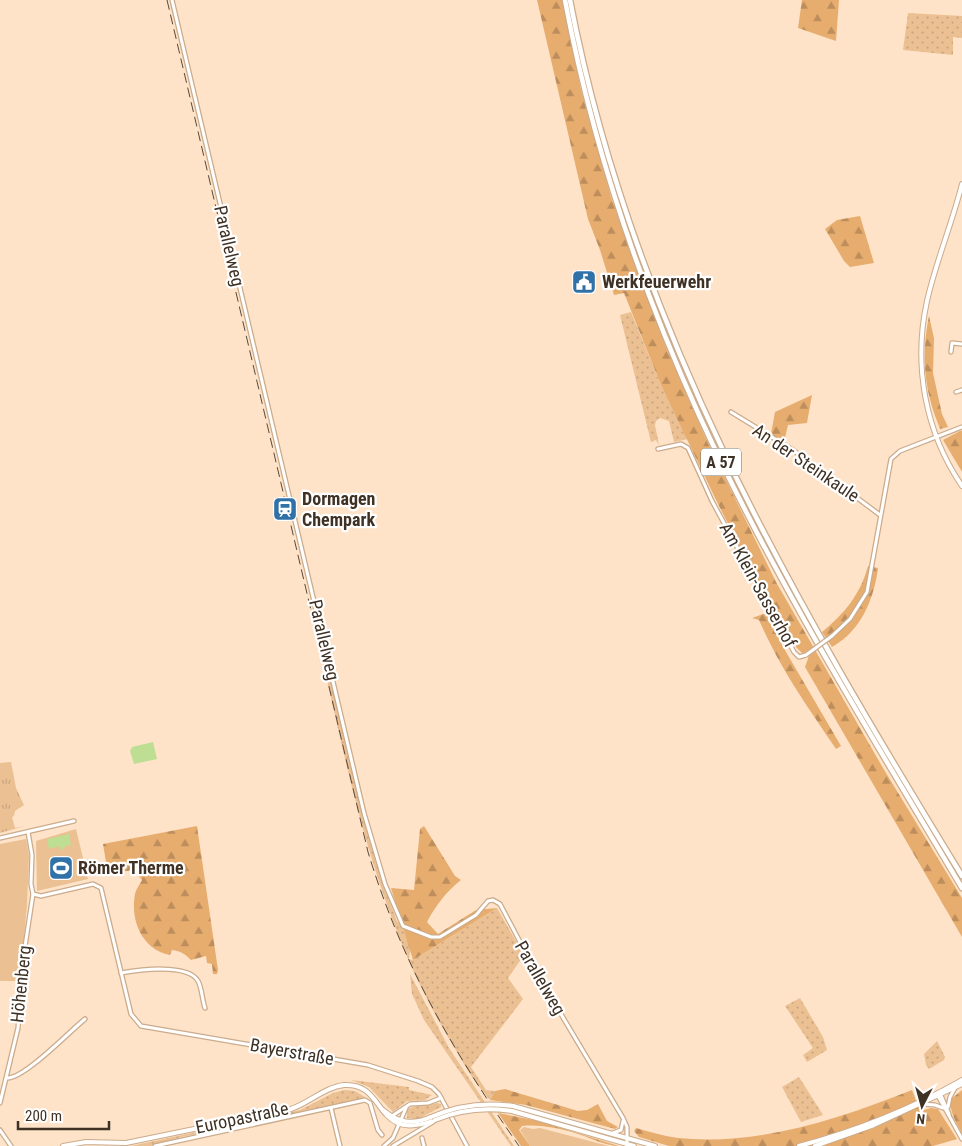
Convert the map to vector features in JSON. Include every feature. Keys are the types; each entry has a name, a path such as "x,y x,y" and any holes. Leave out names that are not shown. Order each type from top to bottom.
{"highway":[{"name":"A 57","path":"565,0 594,126 614,196 655,312 698,414 758,536 810,629 962,888"},
{"name":"A 57","path":"570,0 600,126 621,197 660,308 703,410 764,534 810,618 962,876"}],"main road":[{"path":"962,184 931,287 922,333 921,363 924,390 936,436 962,486"},
{"path":"815,1146 863,1130 922,1104 962,1080"},
{"path":"799,1146 862,1126 962,1084"},
{"name":"Europastraße","path":"63,1146 126,1143 291,1109 308,1102 332,1088 343,1085 354,1086 365,1091 388,1118 399,1123 418,1126 433,1119"},
{"name":"Europastraße","path":"380,1107 399,1123 433,1119 470,1109 513,1108 656,1146"},
{"name":"Europastraße","path":"513,1108 634,1146"}],"street":[{"name":"Parallelweg","path":"172,0 368,830 393,906 400,923 407,928 434,938 440,937 476,915 488,901 497,901 536,974 623,1118 627,1145"},
{"path":"951,352 952,341 962,344"},
{"path":"956,392 962,390"},
{"name":"An der Steinkaule","path":"731,412 792,450 880,515"},
{"path":"936,436 962,427"},
{"name":"Am Klein-Sasserhof","path":"658,449 681,444 688,448 712,501 789,644 796,655 802,657 832,636 850,619 867,592 889,465 894,455 936,436"},
{"path":"0,838 74,821"},
{"name":"Höhenberg","path":"0,1103 18,1028 24,953 33,894 31,884 32,855 28,832"},
{"path":"33,894 39,897 93,884 99,885 122,974 149,969 192,974 200,985 205,1008"},
{"name":"Bayerstraße","path":"122,974 131,1014 137,1022 146,1028 380,1068 429,1085 441,1098"},
{"path":"6,1078 15,1076 39,1059 85,1019"},
{"path":"948,1110 950,1097 955,1088"},
{"path":"939,1095 943,1108 952,1121"},
{"path":"939,1095 962,1139"},
{"path":"391,1116 398,1114 413,1103 428,1103 441,1098 467,1146"},
{"path":"155,1146 368,1101 382,1134"},
{"path":"922,1104 935,1104 943,1108"},
{"path":"384,1146 393,1138 407,1106"},
{"path":"331,1108 340,1146"},
{"path":"404,1112 410,1123"},
{"path":"612,1134 621,1130 623,1118"},
{"path":"393,1146 433,1119"},
{"path":"0,1130 12,1146"},
{"path":"422,1138 424,1146"}],"green space":[{"path":"537,0 562,0 581,90 611,197 666,347 707,441 776,582 883,768 962,898 962,937 805,667 811,650 802,653 796,647 763,593 661,385 624,293 614,295 588,219"},
{"path":"802,0 839,0 836,41 798,28"},
{"path":"908,13 962,16 962,38 953,37 953,55 903,50"},
{"path":"860,216 874,263 850,267 844,261 825,229 837,220"},
{"path":"631,312 661,385 688,439 674,442 669,421 660,418 656,421 655,425 659,445 656,440 651,442 620,315"},
{"path":"929,316 934,338 933,373 942,414 948,427 940,429 928,392 925,371 925,348"},
{"path":"812,395 807,423 788,425 784,442 771,434 775,412"},
{"path":"962,431 962,472 943,440"},
{"path":"868,566 878,568 869,602 851,632 832,647 822,632 851,603 861,586"},
{"path":"315,608 363,813 383,884 397,921 404,929 413,932 409,959 413,960 497,908 524,955 508,978 523,999 471,1067 486,1090 495,1091 490,1100 468,1070 421,987 398,935 379,883 363,829 336,719 311,609"},
{"path":"766,613 786,652 841,746 836,749 785,671 759,620 752,618"},
{"path":"11,762 16,788 24,805 15,811 12,817 15,828 25,826 0,833 0,763"},
{"path":"197,826 218,970 217,974 213,974 212,964 207,963 206,956 191,960 183,953 172,950 170,955 160,952 145,940 136,923 134,914 135,894 142,880 133,870 108,874 103,844"},
{"path":"424,826 455,876 461,880 442,899 427,922 438,934 476,910 497,908 413,960 391,888 414,890 420,829"},
{"name":"Römer Therme","path":"76,829 88,879 37,891 36,841"},
{"path":"26,839 29,856 27,905 20,981 0,981 0,844"},
{"path":"410,974 449,1048 514,1146 511,1146 424,1020 412,994"},
{"path":"800,998 823,1037 827,1050 807,1062 803,1055 813,1048 785,1006"},
{"path":"937,1041 945,1057 944,1060 929,1069 926,1065 924,1054"},
{"path":"799,1077 823,1115 801,1122 782,1087"},
{"path":"351,1080 409,1087 409,1090 432,1095 425,1100 407,1101 393,1112 369,1087"},
{"path":"505,1089 578,1111 587,1110 598,1104 607,1121 618,1127 615,1129 526,1105 490,1100 495,1091"},
{"path":"344,1090 355,1091 368,1099 181,1137 151,1146 131,1146 300,1110 333,1093"},
{"path":"912,1090 920,1111 931,1108 938,1109 957,1139 933,1146 669,1146 639,1137 634,1131 636,1128 678,1138 708,1139 768,1134 827,1120"},
{"path":"962,1090 962,1133 952,1113 950,1100"},
{"path":"441,1104 441,1107 418,1119 432,1115 419,1120 407,1118 407,1110 409,1108"},
{"path":"498,1113 539,1121 619,1146 604,1144 559,1129 544,1126 522,1126 519,1130 530,1146 521,1146"},
{"path":"524,1127 540,1128 609,1146 530,1146 520,1130"}],"shaded area":[{"path":"153,742 157,759 134,764 130,751 132,747"},
{"path":"69,834 71,846 67,845 61,851 60,846 49,849 47,839"}],"railway":[{"path":"167,0 368,852 397,932 431,1005 472,1075 519,1146"}],"place":[{"name":"Werkfeuerwehr","path":"584,282"},
{"name":"Dormagen Chempark","path":"285,509"},
{"name":"Römer Therme","path":"61,868"}]}
